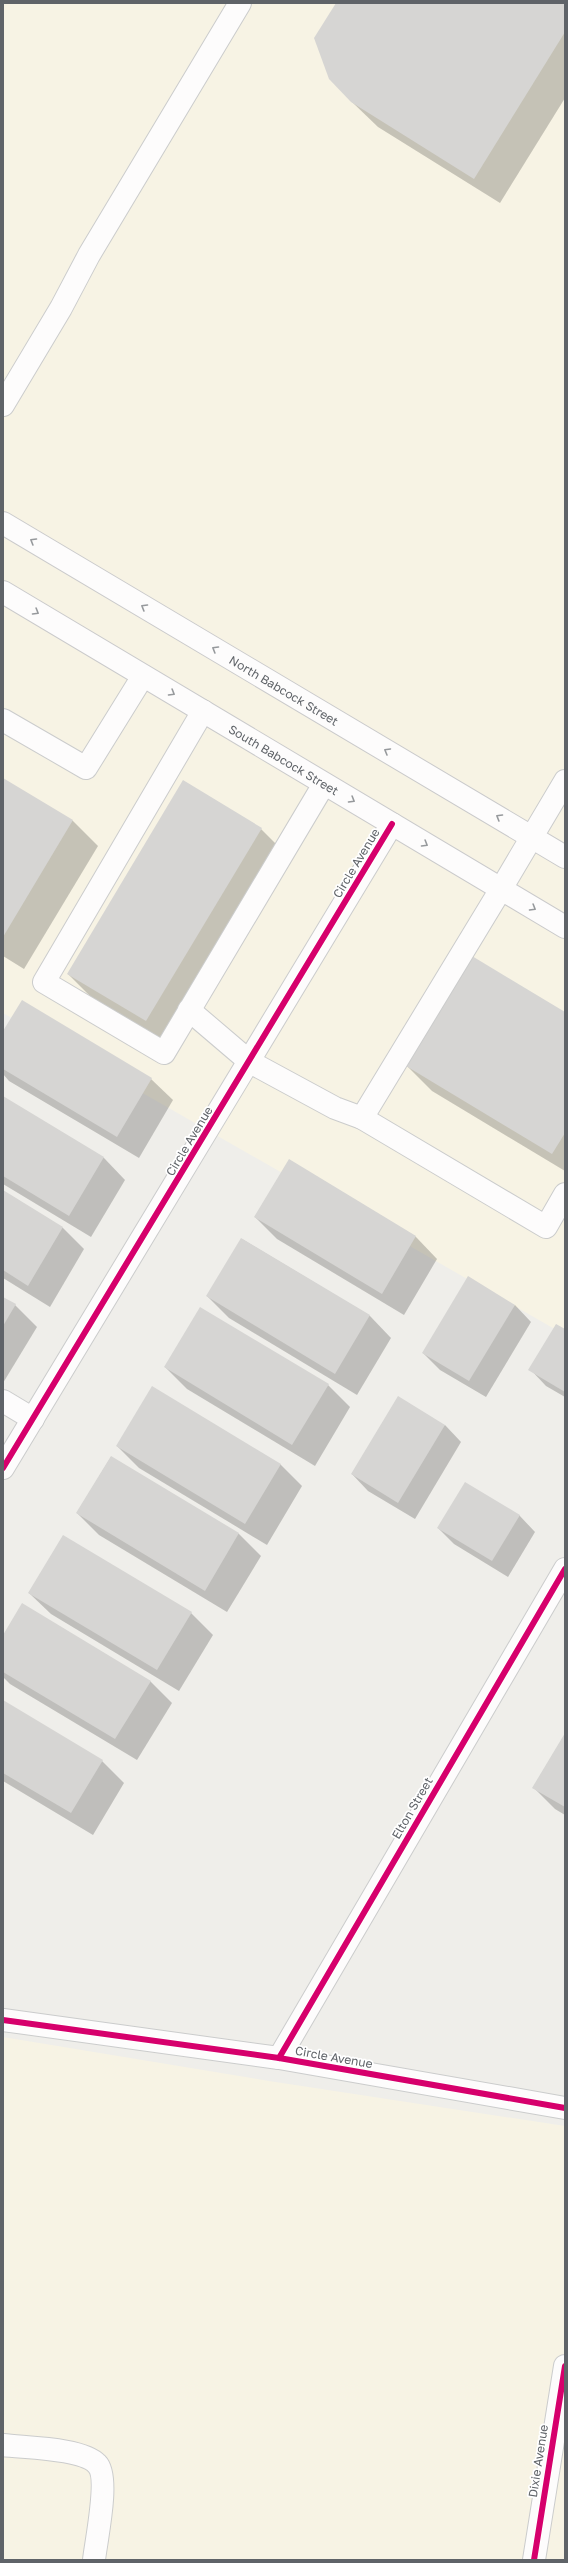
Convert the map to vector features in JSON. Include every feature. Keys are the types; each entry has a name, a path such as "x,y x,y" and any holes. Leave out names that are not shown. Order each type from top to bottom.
{"street":[{"path":"3,405 61,308 89,255 240,3"},
{"name":"North Babcock Street","path":"3,523 565,857"},
{"name":"South Babcock Street","path":"3,592 565,928"},
{"path":"3,720 86,768 143,676"},
{"path":"203,712 44,982 164,1053 324,784"},
{"path":"362,1118 501,889 565,780"},
{"name":"Circle Avenue","path":"3,1468 250,1062 392,824"},
{"path":"189,1010 250,1062 335,1108 362,1118 546,1227 565,1194"},
{"path":"3,1401 33,1419"},
{"name":"Elton Street","path":"279,2058 565,1569"},
{"name":"Circle Avenue","path":"3,2020 279,2058 565,2108"},
{"name":"Dixie Avenue","path":"534,2560 565,2366"},
{"path":"3,2445 81,2454 98,2464 103,2480 94,2560"}],"shaded area":[{"path":"3,3 565,3 565,1335 3,1013"},
{"path":"3,2037 269,2081 565,2126 565,2560 3,2560"}],"building":[{"path":"336,3 565,3 565,32 474,179 351,102 329,79 314,38"},
{"path":"3,778 73,820 3,937"},
{"path":"183,780 262,828 146,1021 67,974"},
{"path":"472,956 565,1012 565,1133 552,1154 406,1066"},
{"path":"22,1000 152,1078 117,1137 3,1069 3,1031"},
{"path":"3,1096 104,1157 69,1216 3,1176"},
{"path":"289,1159 416,1236 382,1294 254,1217"},
{"path":"3,1190 63,1227 28,1286 3,1270"},
{"path":"241,1238 370,1315 335,1374 206,1296"},
{"path":"468,1276 515,1305 469,1381 422,1353"},
{"path":"3,1297 16,1304 3,1326"},
{"path":"200,1307 329,1384 292,1445 164,1367"},
{"path":"556,1324 565,1329 565,1392 528,1370"},
{"path":"152,1386 281,1464 245,1524 116,1446"},
{"path":"398,1396 445,1425 398,1503 351,1474"},
{"path":"111,1456 239,1533 205,1591 76,1513"},
{"path":"465,1482 520,1515 492,1561 437,1528"},
{"path":"63,1535 192,1612 157,1670 28,1593"},
{"path":"22,1603 151,1681 115,1739 3,1672 3,1635"},
{"path":"3,1700 103,1760 71,1813 3,1773"},
{"path":"565,1733 565,1807 532,1788"}],"cycle path":[{"path":"3,1468 392,824"},
{"path":"279,2058 565,1569"},
{"path":"3,2020 279,2058 565,2108"},
{"path":"534,2560 565,2366"}]}
